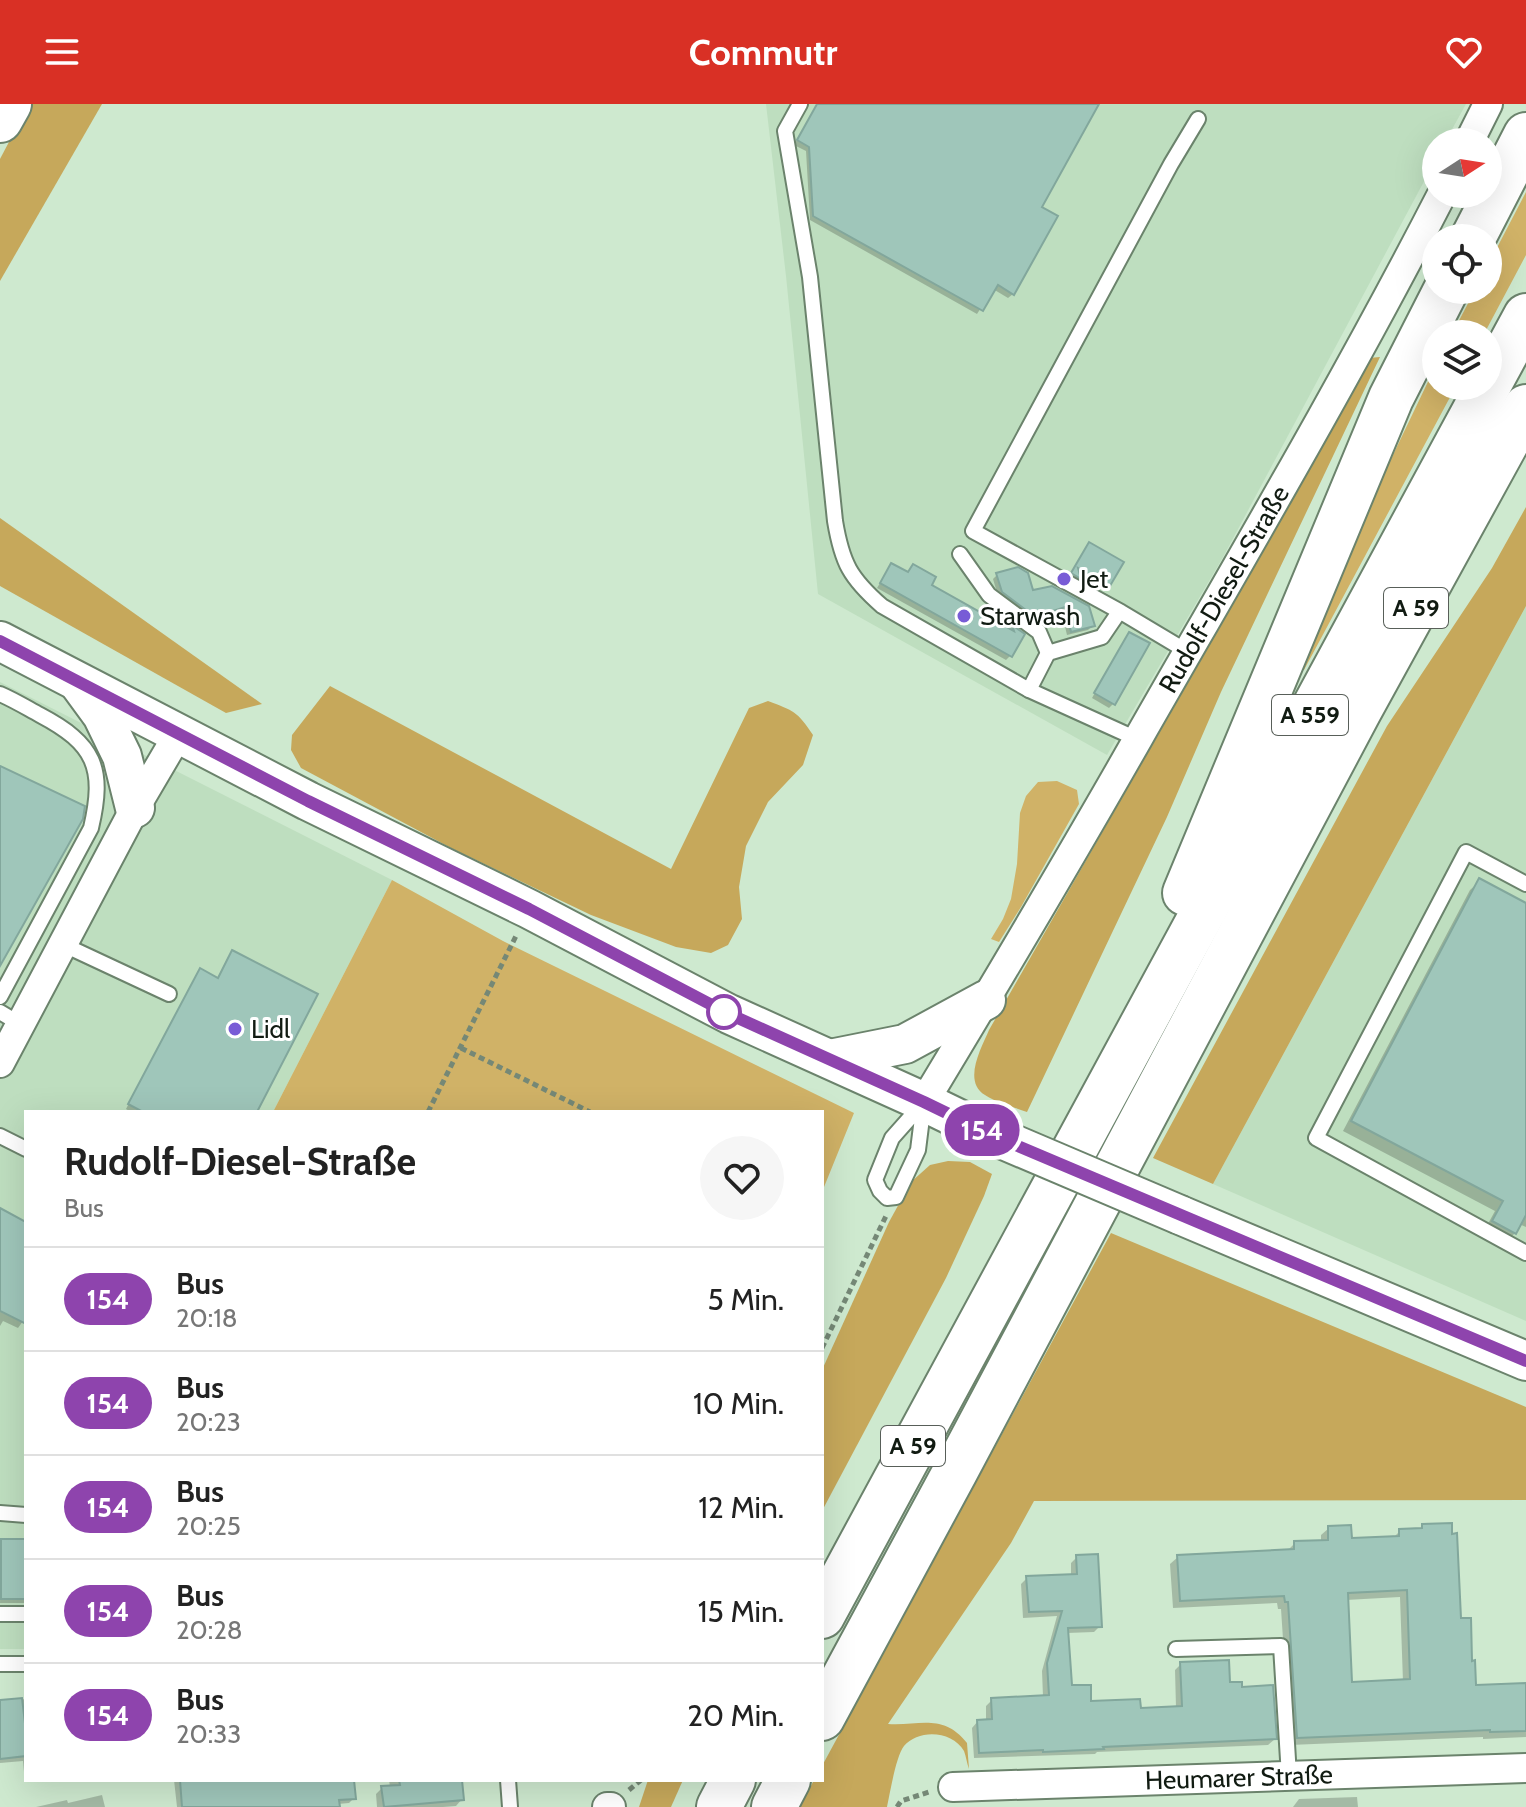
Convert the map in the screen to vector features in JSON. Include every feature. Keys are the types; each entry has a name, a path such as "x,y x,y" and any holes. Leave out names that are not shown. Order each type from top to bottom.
{"main road":[{"path":"0,120 9,104"},
{"path":"1480,224 1526,135"},
{"name":"A 59","path":"824,1612 1094,1113 1391,398 1439,304"},
{"name":"A 559","path":"1094,1113 1526,316"},
{"name":"A 59","path":"824,1714 1359,711 1526,407"},
{"path":"0,641 729,1014 992,1135 1526,1361"},
{"path":"78,683 102,715 122,756 135,808"},
{"path":"830,1059 905,1044 986,1000"},
{"path":"719,1807 732,1782"},
{"path":"774,1807 787,1782"}],"street":[{"path":"1476,128 1488,104"},
{"name":"Rudolf-Diesel-Straße","path":"924,1102 1110,789 1377,320 1435,208"},
{"path":"0,1063 10,1018 62,944 179,733"},
{"name":"Heumarer Straße","path":"953,1787 1526,1768"}],"lane":[{"path":"800,104 785,131 810,277 840,547 849,571 882,606 1029,690 1137,739"},
{"path":"1188,652 973,531 1164,176 1198,119"},
{"path":"960,554 989,595 1039,632 1048,653"},
{"path":"1029,690 1048,653 1102,637 1119,612"},
{"path":"0,694 60,725 80,741 91,755 97,780 91,828 0,997"},
{"path":"1526,884 1466,852 1316,1138 1526,1253"},
{"path":"62,944 169,994"},
{"path":"924,1102 918,1150 896,1197 887,1198 875,1180 892,1138 924,1102"},
{"path":"0,1136 24,1148"},
{"path":"0,1513 24,1515"},
{"path":"0,1614 24,1614"},
{"path":"1176,1649 1281,1646 1289,1776"},
{"path":"0,1664 24,1664"},
{"path":"508,1782 510,1807"}],"path":[{"path":"429,1110 529,909"},
{"path":"461,1048 586,1110"},
{"path":"824,1344 896,1197"},
{"path":"897,1807 901,1801 932,1790 953,1787"}],"shaded area":[{"path":"29,104 102,104 0,281 0,159"},
{"path":"766,104 1466,104 1453,128 1422,128 1422,185 1222,559 1107,755 818,594"},
{"path":"1526,192 1526,255 1502,300 1502,238"},
{"path":"1468,304 1500,304 1491,320 1459,320"},
{"path":"1380,357 1027,1112 990,1098 978,1089 974,1073 989,1030 1293,499 1369,358"},
{"path":"1422,394 1422,400 1449,400 1304,670 1296,666"},
{"path":"1526,507 1526,606 1213,1184 1153,1158 1387,726 1492,568"},
{"path":"0,518 262,704 226,713 0,586"},
{"path":"1526,606 1526,1321 1213,1184"},
{"path":"0,682 392,880 274,1110 24,1110 24,1649 0,1649"},
{"path":"330,686 671,869 749,708 768,701 784,707 799,716 813,735 803,765 768,802 746,846 739,887 742,919 728,945 711,953 676,947 591,915 451,848 301,768 291,750 292,735"},
{"path":"1057,781 1077,790 1079,804 999,942 991,939 1011,899 1020,813 1026,796 1038,782"},
{"path":"392,880 503,941 854,1113 824,1187 824,1110 274,1110"},
{"path":"948,1161 970,1162 992,1174 946,1278 824,1507 824,1366 889,1222 911,1182 930,1165"},
{"path":"1111,1233 1526,1407 1526,1500 1034,1501 1011,1543 888,1724 930,1723 949,1728 967,1743 969,1769 959,1744 943,1736 926,1735 910,1740 901,1751 887,1807 800,1807 813,1782 824,1782 824,1762"},
{"path":"647,1782 682,1782 671,1807 639,1807"}],"building":[{"path":"817,104 1099,104 1042,207 1058,216 1014,295 998,285 983,311 813,216 809,147 797,140"},
{"path":"1089,542 1124,562 1110,586 1078,568 1081,579 1071,573"},
{"name":"Starwash","path":"891,563 908,572 913,564 936,577 932,585 1014,631 1012,625 1025,634 1012,657 880,583"},
{"path":"1018,567 1028,573 1033,590 1052,586 1089,606 1095,626 1071,632 1065,607 1035,617 1002,592 996,573"},
{"path":"1129,632 1150,643 1115,705 1094,693"},
{"path":"0,766 85,806 83,819 0,966"},
{"path":"1479,878 1526,903 1526,1215 1516,1234 1492,1221 1503,1201 1351,1121"},
{"name":"Lidl","path":"232,950 318,994 258,1110 139,1110 128,1104 200,968 218,978"},
{"path":"0,1208 24,1221 24,1323 0,1311"},
{"path":"1452,1523 1452,1534 1457,1533 1461,1618 1471,1618 1476,1685 1526,1683 1526,1731 1297,1738 1288,1602 1285,1602 1284,1596 1180,1601 1177,1555 1294,1549 1294,1541 1328,1540 1328,1526 1351,1525 1352,1538 1399,1536 1399,1529 1422,1528 1422,1524","holes":["1407,1590 1410,1679 1352,1682 1348,1593"]},
{"path":"1,1539 24,1539 24,1599 1,1599"},
{"path":"1098,1554 1102,1627 1068,1628 1072,1685 1091,1685 1091,1701 1140,1699 1141,1708 1182,1706 1180,1662 1229,1660 1230,1682 1242,1682 1242,1687 1273,1685 1277,1739 979,1753 977,1720 992,1719 991,1698 1049,1695 1047,1663 1062,1611 1029,1612 1026,1576 1077,1574 1076,1555"},
{"path":"22,1698 24,1756 0,1759 0,1700"},
{"path":"180,1782 354,1782 356,1799 339,1800 340,1807 182,1807"},
{"path":"399,1782 462,1782 464,1800 384,1807 381,1786 400,1785"}],"bus line":[{"name":"154","path":"0,641 729,1014 992,1135 1526,1361"}],"place":[{"name":"Jet","path":"1064,579"},
{"name":"Starwash","path":"964,616"},
{"name":"Lidl","path":"235,1029"}]}
